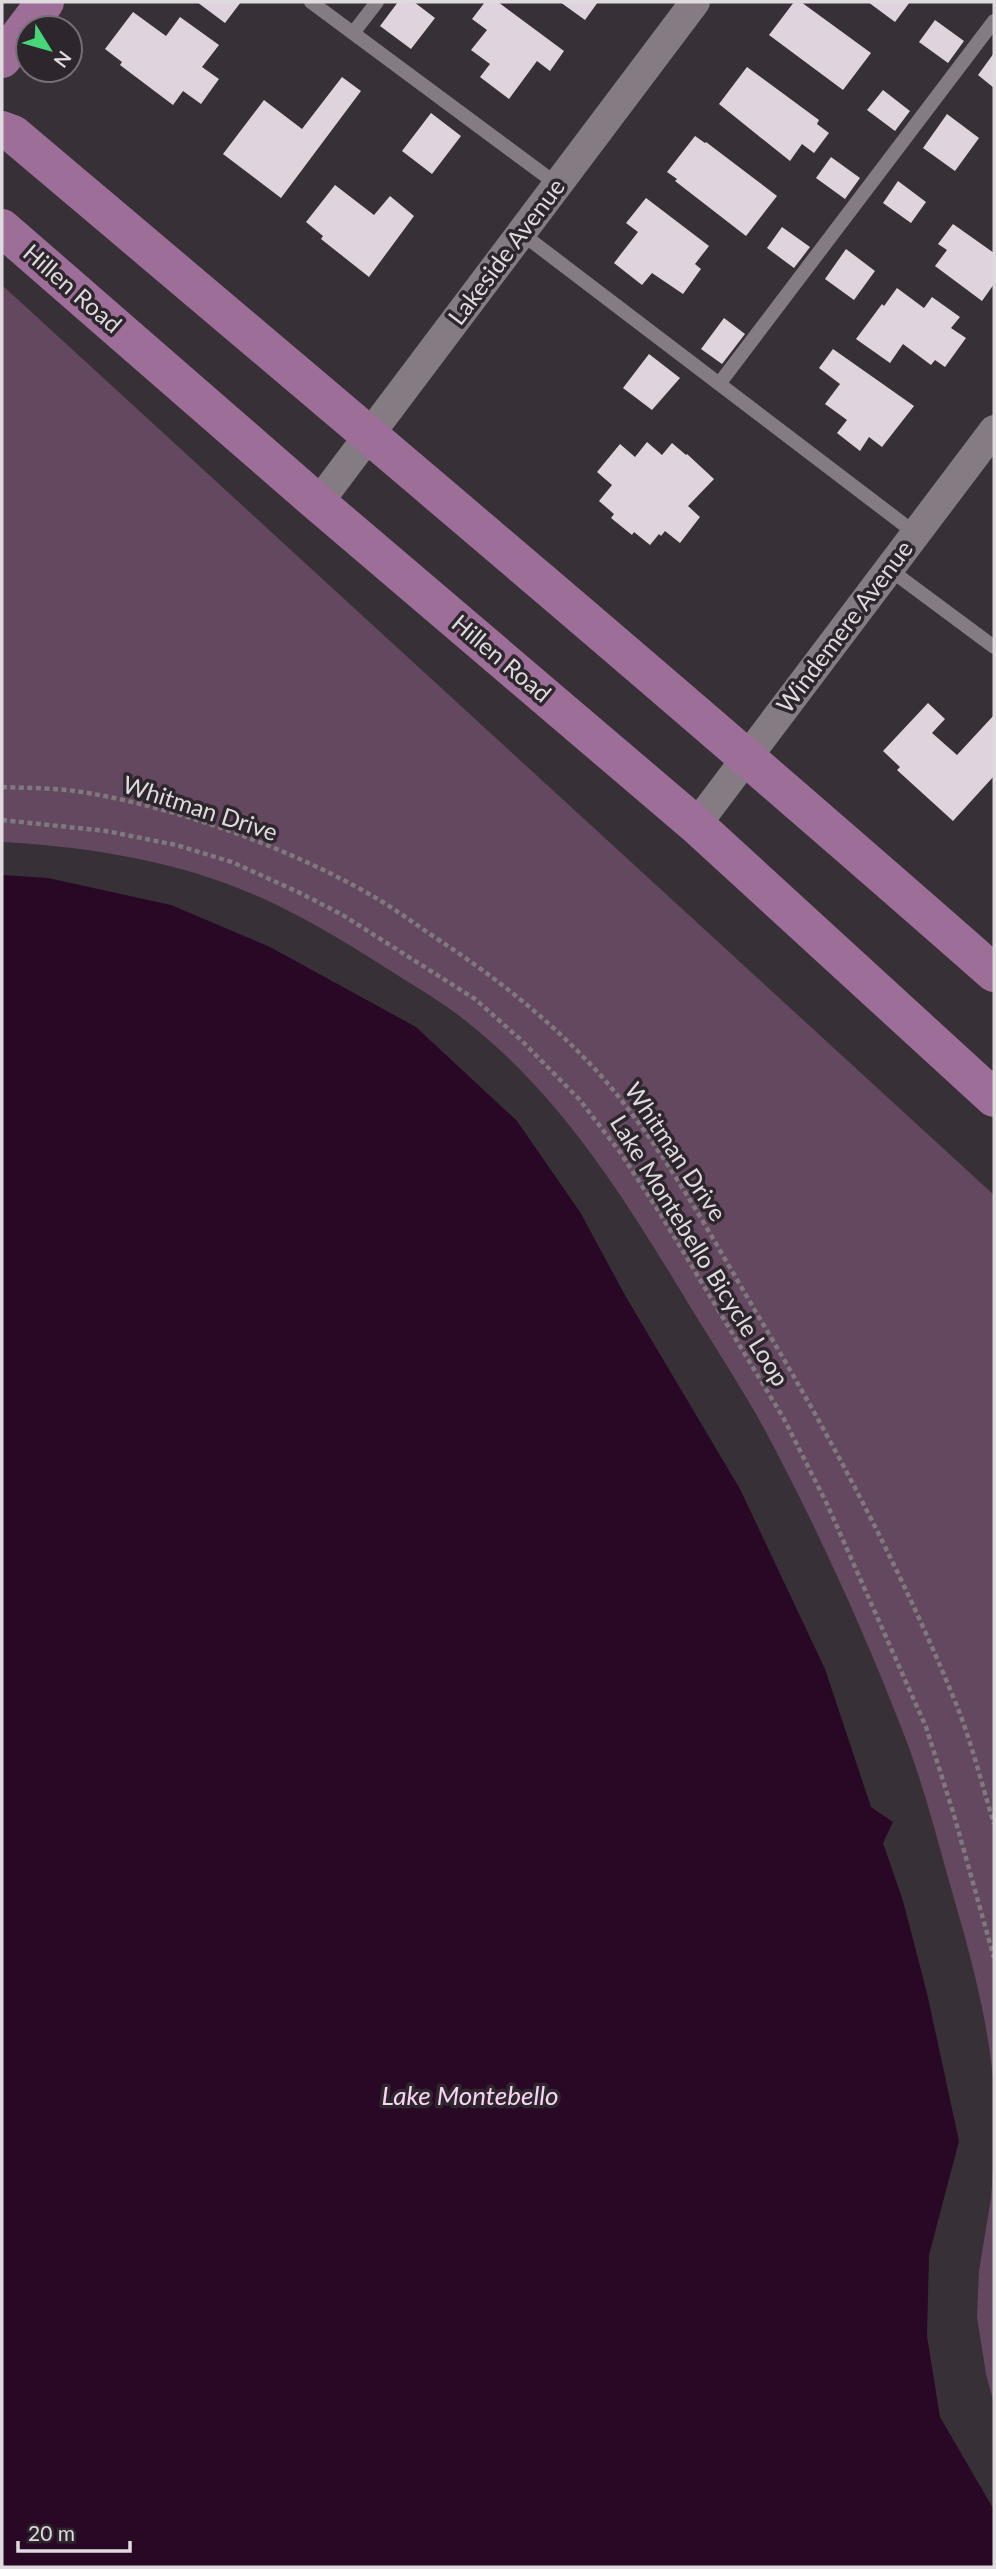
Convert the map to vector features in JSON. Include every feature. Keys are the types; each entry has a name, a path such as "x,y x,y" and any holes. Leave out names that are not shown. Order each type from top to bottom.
{"main road":[{"path":"2,59 45,2"},
{"path":"2,130 13,134 370,433 748,756 994,973"},
{"name":"Hillen Road","path":"2,228 318,503 696,825 994,1098"}],"street":[{"name":"Lakeside Avenue","path":"318,503 695,2"},
{"name":"Windemere Avenue","path":"696,825 994,430"}],"lane":[{"path":"311,2 558,185"},
{"path":"354,33 377,2"},
{"path":"719,384 994,21"},
{"path":"521,233 915,533"},
{"path":"889,569 994,647"}],"path":[{"name":"Whitman Drive","path":"2,787 92,794 143,806 231,833 323,871 379,900 478,966 553,1028 602,1077 654,1144 681,1187 799,1384 867,1510 958,1709 994,1824"},
{"name":"Lake Montebello Bicycle Loop","path":"2,820 106,831 176,845 232,862 298,892 341,914 475,999 520,1039 579,1099 620,1152 661,1215 784,1419 827,1504 926,1727 994,1958"}],"shaded area":[{"path":"2,285 994,1195 994,2092 988,2038 977,1985 928,1806 903,1732 856,1619 804,1507 749,1402 617,1190 562,1116 498,1048 453,1011 344,942 285,909 222,882 141,859 57,846 2,842"},
{"path":"994,2155 994,2404 977,2317 979,2271 991,2198"}],"water":[{"name":"Lake Montebello","path":"2,875 48,878 171,905 270,947 416,1027 517,1121 580,1212 626,1297 740,1489 825,1669 871,1807 893,1822 883,1843 903,1901 927,1993 959,2141 929,2255 927,2336 940,2417 994,2510 994,2567 2,2567"}],"building":[{"path":"197,2 241,2 225,23"},
{"path":"398,2 414,2 435,18 411,49 380,26"},
{"path":"485,2 498,2 564,51 550,71 537,61 509,99 480,77 490,64 471,50 487,30 472,19"},
{"path":"560,2 598,2 585,20"},
{"path":"794,2 801,2 871,53 843,90 769,35"},
{"path":"868,2 910,2 895,22"},
{"path":"133,12 166,36 180,17 219,45 202,67 219,79 201,104 183,91 173,105 120,65 122,62 105,49"},
{"path":"935,20 964,41 948,63 919,42"},
{"path":"994,53 994,88 978,75"},
{"path":"747,67 819,120 817,124 829,133 814,153 802,144 790,161 719,104"},
{"path":"342,77 361,91 281,198 223,154 264,100 302,129"},
{"path":"883,90 910,111 895,131 867,110"},
{"path":"431,113 461,136 432,174 402,151"},
{"path":"947,114 979,138 955,171 923,148"},
{"path":"695,136 777,196 746,236 667,172"},
{"path":"831,157 860,178 845,199 816,178"},
{"path":"898,181 926,202 911,223 883,203"},
{"path":"335,185 374,215 390,196 414,216 369,277 321,239 323,236 306,222"},
{"path":"646,198 709,246 695,264 701,269 683,294 652,273 642,285 614,263 638,232 626,223"},
{"path":"953,224 994,253 994,284 982,301 935,266 947,250 938,244"},
{"path":"782,227 810,247 794,268 767,248"},
{"path":"846,249 875,271 854,300 825,279"},
{"path":"897,288 924,308 932,297 960,317 951,328 966,338 945,367 935,360 931,365 903,344 890,363 856,339"},
{"path":"724,318 745,334 722,364 701,349"},
{"path":"833,349 914,406 882,447 869,437 860,451 837,433 847,420 825,404 840,384 819,368"},
{"path":"649,354 680,378 652,410 623,388"},
{"path":"647,442 662,455 672,443 714,479 688,506 700,517 680,543 665,531 650,545 611,518 614,514 599,501 612,485 597,472 620,444 635,457"},
{"path":"928,703 945,719 932,733 957,755 994,715 994,776 953,821 897,770 900,767 883,751"}]}
